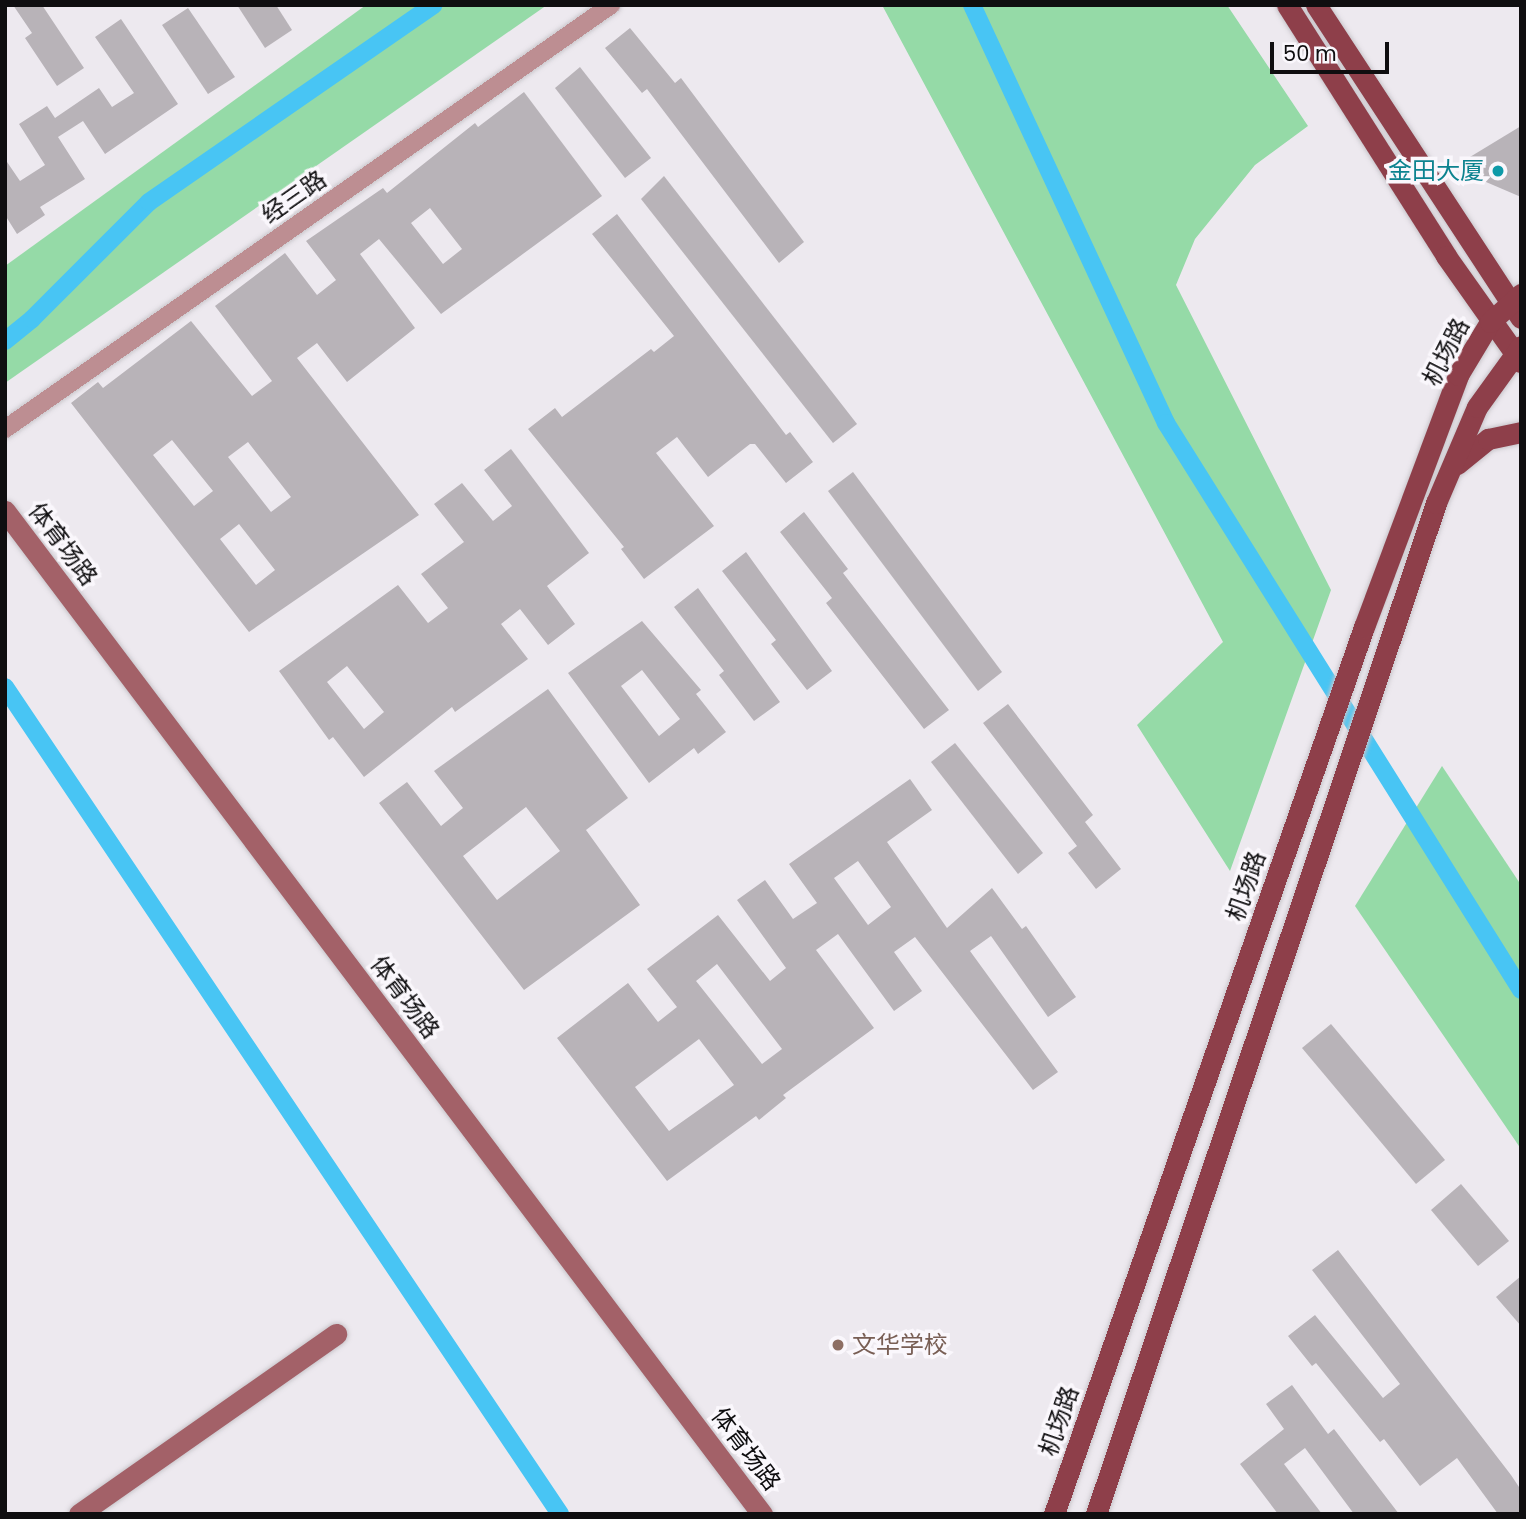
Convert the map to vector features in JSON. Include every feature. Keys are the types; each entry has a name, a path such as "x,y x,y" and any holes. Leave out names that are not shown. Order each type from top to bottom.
{"main road":[{"path":"1096,1514 1450,470 1477,407 1519,354 1490,322 1287,5"},
{"path":"1316,5 1517,305"},
{"name":"机场路","path":"1054,1514 1364,628 1458,375 1490,322 1517,305"},
{"path":"1450,470 1488,439 1521,432"},
{"name":"体育场路","path":"5,511 762,1514"},
{"path":"79,1514 336,1334"}],"street":[{"name":"经三路","path":"5,429 611,5"}],"green space":[{"path":"366,5 547,5 5,383 5,266"},
{"path":"882,5 1227,5 1308,126 1255,165 1195,239 1176,285 1331,590 1230,871 1137,725 1223,642"},
{"path":"1442,766 1521,885 1521,1149 1355,906"}],"building":[{"path":"13,5 42,5 84,68 57,86 25,38 32,33"},
{"path":"237,5 276,5 292,30 265,48"},
{"path":"188,8 235,77 208,94 162,25"},
{"path":"121,19 178,104 105,154 83,121 58,137 85,179 40,207 45,215 17,234 5,215 5,159 20,181 45,165 19,124 47,106 55,118 99,88 112,107 134,93 95,37"},
{"path":"630,28 675,83 681,78 804,242 779,263 647,89 642,93 605,48"},
{"path":"580,67 651,158 625,178 555,88"},
{"path":"524,92 602,196 441,314 379,239 360,254 415,328 347,382 317,343 297,358 419,515 249,632 71,403 98,382 103,388 191,321 252,396 272,381 215,306 285,253 317,295 336,280 306,241 383,188 387,193 475,123 478,127","holes":["430,208 462,249 443,264 411,223","172,440 213,491 194,506 153,455","248,442 291,497 271,512 228,457","239,524 275,570 256,585 220,539"]},
{"name":"金田大厦","path":"1521,126 1521,197 1486,182 1465,160"},
{"path":"664,176 857,424 833,443 641,199"},
{"path":"617,214 786,435 790,432 813,462 786,483 755,444 750,444 708,477 677,437 656,453 714,526 644,579 621,549 624,547 528,429 555,408 562,417 651,349 654,352 674,336 592,234"},
{"path":"511,449 589,553 547,586 575,624 548,645 520,609 501,624 528,659 455,712 452,707 364,777 333,737 329,740 279,671 398,585 428,623 448,608 421,574 464,542 434,504 462,483 493,521 512,506 484,470","holes":["347,666 384,712 364,729 327,682"]},
{"path":"853,472 1002,672 978,691 828,491"},
{"path":"804,512 848,569 843,573 949,710 924,729 826,603 832,598 780,532"},
{"path":"746,552 832,671 807,690 771,644 776,640 722,571"},
{"path":"698,588 780,702 754,721 719,675 724,671 674,607"},
{"path":"642,621 701,690 696,694 726,732 698,754 694,748 649,783 568,673","holes":["642,670 680,719 659,736 621,686"]},
{"path":"548,689 628,798 586,830 640,905 524,990 379,803 407,782 441,826 463,808 434,771","holes":["526,807 560,851 497,900 463,856"]},
{"path":"1008,704 1093,815 1085,822 1121,869 1096,889 1068,853 1077,846 983,723"},
{"path":"955,743 1043,853 1018,874 931,762"},
{"path":"910,779 932,810 887,842 947,928 992,888 1022,929 1026,926 1076,997 1048,1017 991,936 970,951 1058,1072 1033,1090 915,937 894,952 922,991 894,1011 838,934 816,950 874,1028 783,1095 786,1098 759,1120 756,1116 667,1181 557,1038 628,983 658,1022 677,1007 647,969 718,915 770,981 786,968 737,900 765,880 793,919 817,903 789,864","holes":["858,861 891,907 868,925 834,878","717,964 782,1049 762,1064 696,981","699,1039 734,1085 669,1131 635,1087"]},
{"path":"1331,1024 1445,1160 1416,1184 1302,1048"},
{"path":"1461,1184 1509,1241 1478,1266 1431,1210"},
{"path":"1338,1250 1511,1475 1521,1490 1521,1514 1498,1514 1457,1458 1420,1486 1384,1439 1380,1442 1316,1363 1312,1366 1288,1336 1315,1315 1383,1398 1400,1384 1312,1270"},
{"path":"1521,1276 1521,1326 1496,1297"},
{"path":"1292,1385 1328,1434 1334,1429 1399,1514 1354,1514 1305,1448 1284,1464 1322,1514 1278,1514 1240,1464 1284,1429 1266,1404"}],"waterway":[{"path":"5,341 32,319 149,202 434,5"},
{"path":"972,5 1166,423 1521,990"},
{"path":"5,687 560,1514"}],"place":[{"name":"金田大厦","path":"1498,171"},
{"name":"文华学校","path":"838,1345"}]}
